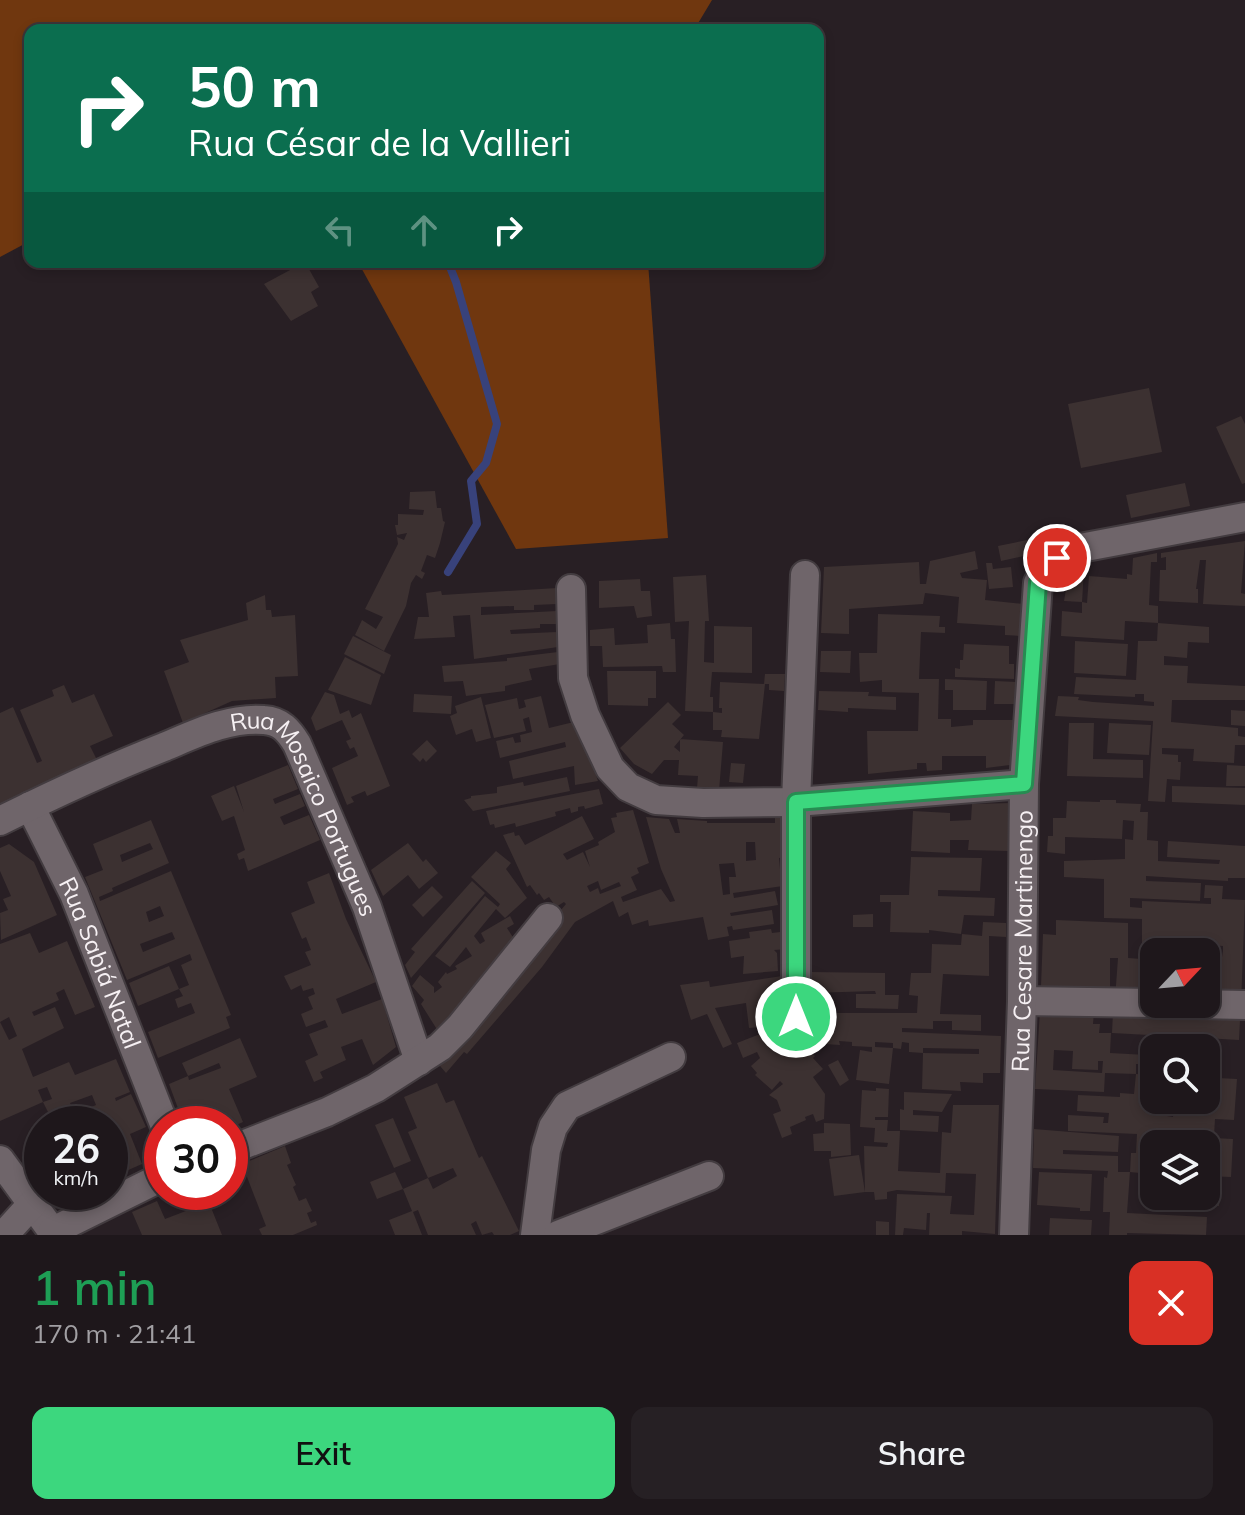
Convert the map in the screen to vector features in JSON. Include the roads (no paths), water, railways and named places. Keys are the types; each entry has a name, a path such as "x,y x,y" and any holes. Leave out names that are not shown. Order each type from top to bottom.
{"street":[{"name":"Rua Cesare Martinengo","path":"1014,1235 1022,1001 1024,784 1038,583 1044,569 1075,549 1245,517"},
{"path":"796,1017 796,802 805,575"},
{"path":"571,589 573,678 585,715 610,768 628,787 656,800 796,802 1024,784"},
{"name":"Rua Mosaico Portugues","path":"0,821 80,782 223,724 265,720 279,723 297,744 348,859 393,976 419,1061"},
{"name":"Rua Sabiá Natal","path":"30,806 74,894 157,1106"},
{"path":"248,1143 327,1112 376,1088 449,1039 548,918"},
{"path":"1022,1001 1140,1003"},
{"path":"1220,1005 1245,1005"},
{"path":"535,1235 546,1150 553,1127 567,1106 671,1057"},
{"path":"0,1160 24,1191"},
{"path":"558,1235 709,1176"},
{"path":"38,1210 54,1233 144,1186"},
{"path":"4,1235 27,1210"}],"waterway":[{"path":"448,572 477,524 471,481 486,463 497,424 450,268"}]}
